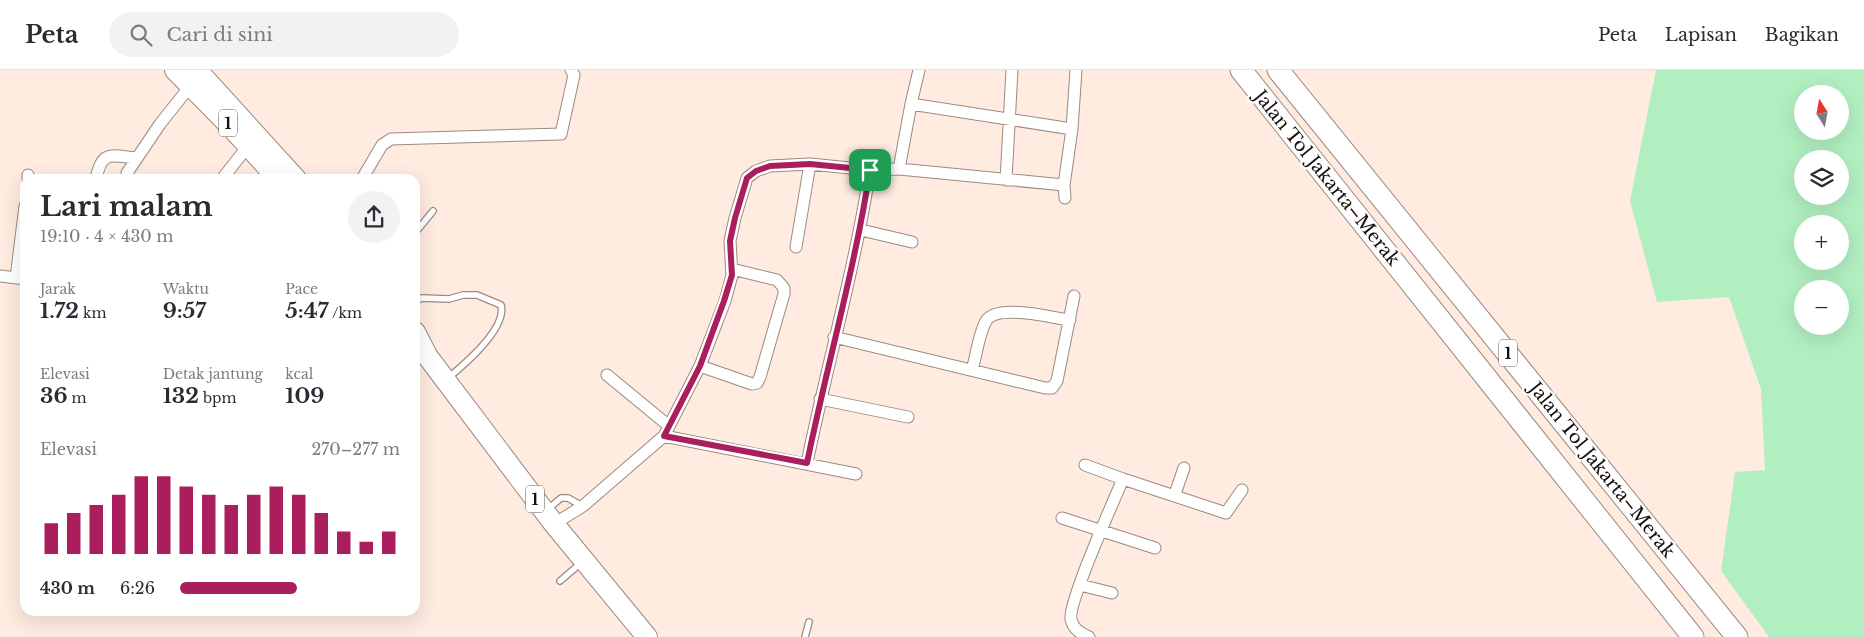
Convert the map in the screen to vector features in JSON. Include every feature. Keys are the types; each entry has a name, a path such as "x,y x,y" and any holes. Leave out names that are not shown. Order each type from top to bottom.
{"highway":[{"name":"1","path":"175,70 194,78 291,174"},
{"name":"Jalan Tol Jakarta–Merak","path":"1241,70 1693,637"},
{"name":"Jalan Tol Jakarta–Merak","path":"1278,70 1737,637"},
{"name":"1","path":"194,78 248,146 273,174"},
{"name":"1","path":"422,353 446,380 549,518 647,637"}],"street":[{"path":"365,174 382,145 391,140 561,134 574,75 571,70"},
{"path":"899,169 919,70"},
{"path":"1006,180 1011,118 1012,70"},
{"path":"1065,198 1064,185 1072,129 1076,70"},
{"path":"127,174 136,158 194,78"},
{"path":"911,104 1011,118 1072,129"},
{"path":"226,174 248,146"},
{"path":"97,174 100,163 106,156 112,154 136,158"},
{"path":"549,518 583,506 666,431 700,366 724,301 732,269 730,241 735,218 747,178 756,171 770,166 810,164 870,170 899,169 1064,185"},
{"path":"796,247 810,164"},
{"path":"807,463 834,337 860,230 870,170"},
{"path":"860,230 912,242"},
{"path":"700,366 752,384 757,383 760,377 784,294 784,288 777,280 732,269"},
{"path":"0,276 20,279"},
{"path":"834,337 1045,388 1052,388 1057,381 1074,296"},
{"path":"972,370 987,320 995,314 1018,312 1070,320"},
{"path":"607,375 666,431 856,474"},
{"path":"820,399 908,417"},
{"path":"1085,465 1226,513 1242,490"},
{"path":"1174,494 1184,468"},
{"path":"1089,637 1074,628 1070,617 1080,585 1123,479"},
{"path":"1062,518 1101,533 1155,548"},
{"path":"1080,585 1112,593"}],"lane":[{"path":"420,227 432,211"},
{"path":"420,299 449,299 463,295 477,295 501,306 502,312 499,322 484,343 466,364 446,380"},
{"path":"549,518 562,498 568,498 583,506"},
{"path":"560,581 584,560"},
{"path":"805,637 809,622"}],"green space":[{"path":"1656,70 1864,70 1864,637 1769,637 1721,571 1735,472 1765,470 1761,389 1729,297 1657,302 1630,201"}],"route":[{"path":"810,164 870,170 860,230 834,337 807,463 664,436 679,403 700,366 724,301 732,275 730,241 747,178 756,171 770,166 810,164"}]}
